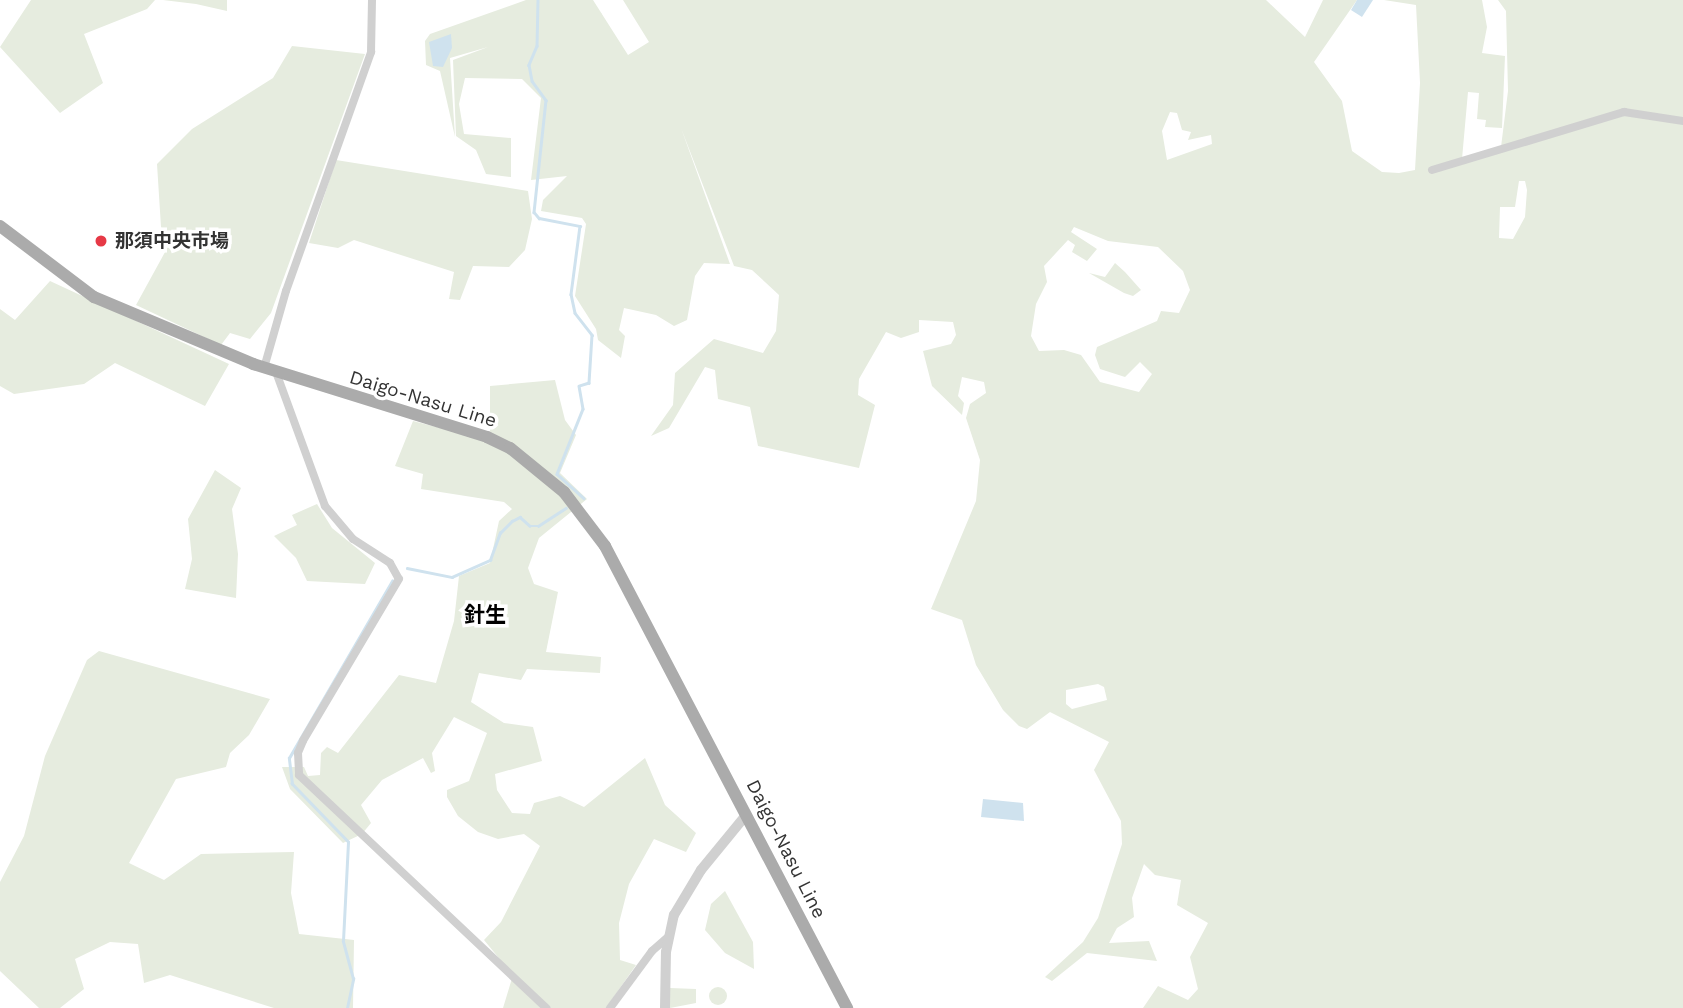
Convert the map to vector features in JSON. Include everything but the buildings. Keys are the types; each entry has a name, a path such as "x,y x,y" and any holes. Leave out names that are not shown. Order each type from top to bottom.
{"main road":[{"name":"Daigo-Nasu Line","path":"0,226 94,297 270,370 487,437 510,448 564,492 605,546 847,1008"}],"street":[{"path":"372,0 370,52 286,291 270,370 325,506 353,539 390,563 399,579 303,741 298,753 299,775 546,1008"},
{"path":"1432,170 1608,116 1624,113 1683,121"},
{"path":"665,1008 667,939 687,892 732,828 746,815"},
{"path":"610,1008 652,951 667,939"}],"shaded area":[{"path":"31,0 155,0 147,9 84,34 103,83 60,113 0,47"},
{"path":"163,0 227,0 227,11 196,4"},
{"path":"526,0 593,0 628,55 649,42 623,0 1266,0 1305,37 1323,0 1357,0 1314,62 1342,101 1352,151 1382,172 1399,173 1415,170 1420,83 1416,5 1384,0 1482,0 1487,27 1482,53 1505,56 1502,128 1485,127 1486,120 1477,119 1479,93 1468,92 1462,159 1501,147 1508,91 1506,11 1498,0 1683,0 1683,1008 1143,1008 1158,986 1188,1000 1198,989 1190,957 1208,923 1177,905 1181,880 1155,875 1144,864 1132,898 1134,917 1117,928 1109,943 1149,941 1157,961 1087,953 1052,981 1045,977 1083,942 1098,918 1122,844 1121,821 1094,770 1109,742 1050,712 1027,729 1019,726 1003,710 976,665 962,620 931,609 976,501 980,460 966,418 970,404 986,393 984,382 962,377 958,396 964,403 962,415 932,386 923,351 951,344 956,335 953,322 919,320 919,332 901,338 886,332 859,379 858,395 875,405 859,468 758,446 750,407 718,399 715,370 705,367 669,428 651,436 673,405 675,373 714,339 763,353 776,331 779,295 752,270 734,266 681,128 730,264 704,263 695,276 687,320 674,326 656,315 624,308 619,330 625,336 621,358 598,340 596,329 575,296 586,224 582,218 541,211 543,200 567,176 531,180 541,98 522,79 465,78 459,104 464,134 511,138 511,177 486,174 476,150 456,136 453,60 488,47 450,58 455,137 440,71 426,65 425,41 430,34","holes":["1170,112 1177,113 1182,130 1191,132 1188,140 1211,135 1212,144 1167,160 1162,131","1519,181 1525,181 1525,217 1513,239 1499,238 1500,207 1515,207","1074,227 1108,241 1158,247 1183,271 1190,290 1179,313 1161,311 1157,321 1097,347 1095,355 1100,369 1125,377 1140,362 1152,374 1139,392 1100,382 1081,355 1064,350 1039,351 1031,336 1036,304 1047,282 1044,266 1068,240 1075,245 1072,252 1087,261 1097,249 1071,232","1098,684 1104,687 1107,700 1072,709 1066,704 1066,690"]},
{"path":"292,46 365,54 271,313 250,339 230,333 221,345 136,305 170,243 161,227 157,164 192,129 273,78"},
{"path":"336,160 528,191 532,219 525,250 509,267 473,266 460,300 449,299 454,272 354,240 338,248 309,243"},
{"path":"1115,263 1141,290 1133,296 1089,273 1105,277"},
{"path":"50,281 229,364 205,406 115,363 84,384 14,394 0,386 0,309 15,320"},
{"path":"555,380 565,420 576,435 560,473 587,499 539,538 528,568 534,584 558,592 546,652 601,657 600,673 527,669 521,680 479,673 471,702 504,723 533,727 542,761 495,774 497,790 512,813 530,814 534,803 560,796 584,807 645,758 665,805 696,833 686,852 654,839 629,884 619,923 620,960 636,965 606,1008 503,1008 513,975 484,940 501,922 540,846 524,834 498,839 478,832 458,816 447,797 447,790 469,781 487,733 454,717 432,753 435,771 431,773 423,758 382,780 361,805 371,823 362,834 343,843 290,789 282,767 304,767 308,776 320,775 321,753 327,747 338,753 399,675 436,683 454,621 459,576 490,563 499,521 512,509 504,502 421,489 423,474 395,466 413,421 475,437 490,432 490,386"},
{"path":"215,470 241,488 232,509 238,554 236,598 185,589 192,559 188,519"},
{"path":"317,504 332,528 375,563 365,584 307,581 296,558 274,536 297,525 292,515"},
{"path":"99,651 270,699 249,735 230,753 226,767 176,779 129,863 164,880 201,854 294,852 291,893 299,934 354,940 353,1008 274,1008 170,975 144,983 138,944 110,942 75,959 84,989 60,1008 39,1008 0,971 0,882 24,836 45,756 87,660"},
{"path":"725,891 753,942 754,969 725,953 705,930 711,904"},
{"path":"718,987 724,990 727,996 724,1002 718,1005 712,1002 709,996 712,990"},
{"path":"670,988 696,989 696,1003 670,1008"}],"water":[{"path":"1357,0 1373,0 1362,17 1351,10"},
{"path":"451,34 452,48 443,67 433,66 429,42"},
{"path":"983,799 1023,803 1024,821 981,817"}],"waterway":[{"path":"538,0 537,46 529,65 532,81 546,100 534,212 539,218 580,226 571,294 575,313 592,335 589,383 579,386 583,409 557,474 584,498"},
{"path":"407,568 452,577 490,560 500,533 512,521 520,517 530,526 538,526 566,508"},
{"path":"347,1008 353,979 343,941 348,842 292,784 289,758 392,581"}],"place":[{"name":"那須中央市場","path":"101,241"}],"district":[{"name":"針生","path":"485,615"}]}
